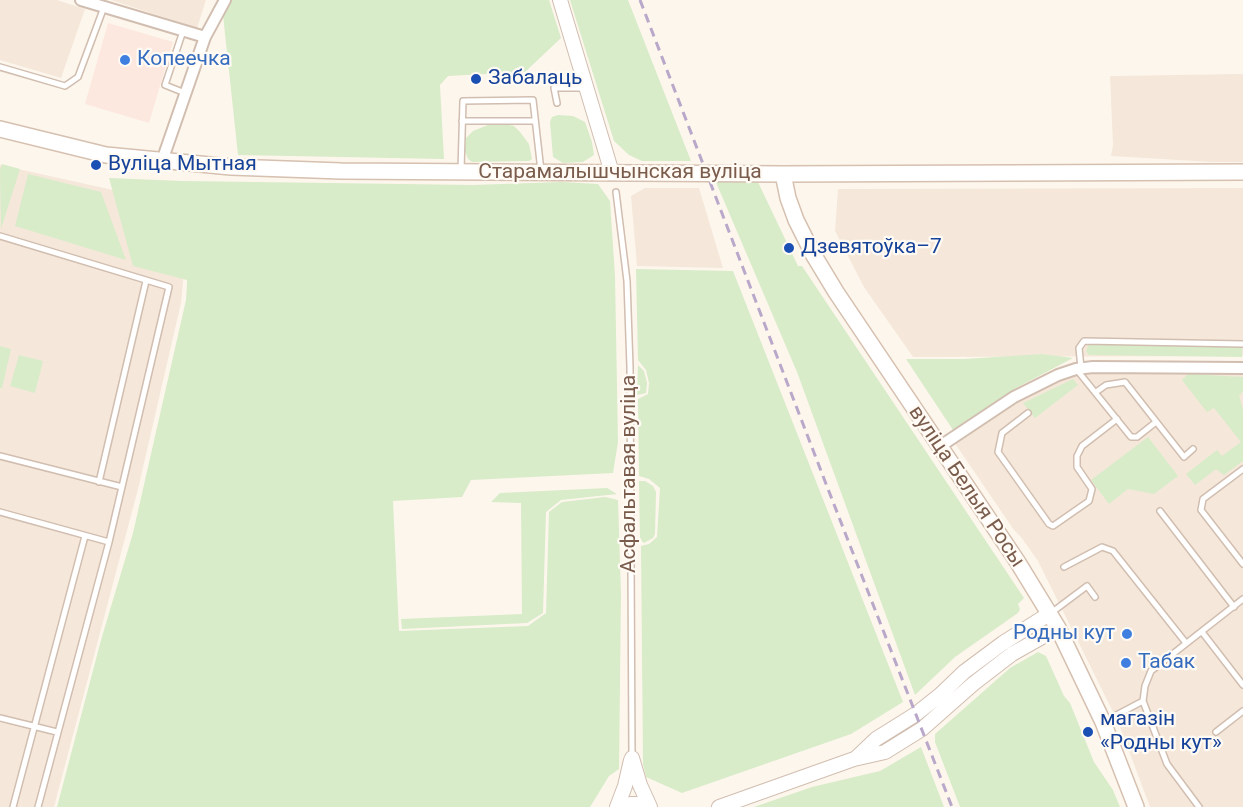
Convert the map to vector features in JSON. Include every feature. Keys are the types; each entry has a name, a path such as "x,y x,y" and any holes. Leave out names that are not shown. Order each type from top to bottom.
{"main road":[{"name":"Старамалышчынская вуліца","path":"1,132 106,155 245,168 461,173 1243,172"},
{"name":"вуліца Белыя Росы","path":"783,174 788,198 813,254 836,292 1017,561 1058,628 1103,722 1136,807"}],"street":[{"path":"81,0 206,37"},
{"path":"162,161 206,37 225,0"},
{"path":"560,0 612,173"},
{"path":"939,447 1014,397 1058,375 1078,369 1093,367 1243,368"},
{"path":"855,759 876,740 940,695 964,672 1003,643 1049,614"},
{"path":"719,807 855,759 885,752 922,729 1012,654 1058,628"},
{"path":"632,758 640,785 650,807"},
{"path":"617,807 632,758"},
{"path":"622,807 640,804 650,807"}],"lane":[{"path":"0,67 64,86 78,77 104,7"},
{"path":"183,31 165,85 185,93"},
{"path":"557,103 554,88 587,88"},
{"path":"461,173 463,101 533,100 541,172"},
{"path":"462,121 535,121"},
{"name":"Асфальтавая вуліца","path":"616,192 627,281 629,345 632,758"},
{"path":"0,236 169,287 110,542 38,807"},
{"path":"99,482 146,281"},
{"path":"1156,422 1137,437 1131,437 1078,369 1079,348 1084,341 1243,344"},
{"path":"1096,392 1106,385 1125,382 1184,457 1193,449"},
{"path":"1028,413 1002,433 998,452 1048,524 1053,526 1089,501 1092,489 1077,467 1077,456 1082,446 1117,419"},
{"path":"0,456 122,488"},
{"path":"1243,469 1203,499 1201,510 1243,564"},
{"path":"1160,511 1234,607"},
{"path":"0,512 110,542"},
{"path":"13,807 85,536"},
{"path":"1064,567 1102,547 1113,551 1186,643"},
{"path":"1049,614 1087,586 1095,597"},
{"path":"1199,807 1167,764 1143,701 1145,686 1151,671 1243,599"},
{"path":"1202,632 1243,685"},
{"path":"1103,722 1143,701"},
{"path":"1216,732 1243,711"},
{"path":"0,718 57,732"}],"shaded area":[{"path":"0,0 57,0 85,9 61,78 0,60"},
{"path":"111,0 206,0 197,28"},
{"path":"108,23 173,42 149,123 85,104"},
{"path":"1243,74 1243,162 1111,156 1113,145 1110,76"},
{"path":"0,165 190,207 181,303 138,489 54,807 0,807"},
{"path":"645,188 699,188 723,268 637,266 631,196"},
{"path":"1243,188 1243,356 913,357 864,287 835,231 838,189"},
{"path":"1093,368 1243,371 1243,807 1150,807 1118,722 1038,561 954,442 1064,375"}],"green space":[{"path":"231,0 549,0 561,38 525,72 448,76 440,85 444,159 238,155 223,15"},
{"path":"570,0 628,0 691,161 642,161 629,155 614,141"},
{"path":"573,116 585,122 594,155 583,162 563,163 553,157 550,122 552,117"},
{"path":"488,125 514,126 520,132 529,144 532,159 529,161 472,162 468,159 465,151 466,138 473,131"},
{"path":"2,164 20,169 1,229 0,170"},
{"path":"28,174 101,192 126,260 15,226"},
{"path":"109,178 473,185 562,182 598,184 610,201 615,276 618,442 613,473 471,480 462,497 393,501 399,631 528,626 546,613 549,512 562,502 605,497 618,500 621,594 619,769 609,776 590,807 57,807 101,640 133,533 186,300 187,280 133,266"},
{"path":"715,180 757,180 798,266 802,266 1024,598 1018,604 1020,609 1018,613 955,657 915,695 797,372"},
{"path":"636,269 733,271 903,702 851,734 682,793 646,777 643,764 641,546 649,544 657,537 660,488 649,479 639,476 638,399 648,394 649,383 646,370 638,360"},
{"path":"1089,344 1242,347 1242,357 1089,355 1086,351"},
{"path":"0,346 11,349 2,388 0,388"},
{"path":"1042,354 1073,358 1016,388 953,430 906,359 964,359"},
{"path":"19,355 43,361 35,393 10,386"},
{"path":"638,365 644,371 647,383 646,393 637,395"},
{"path":"1188,374 1243,377 1243,391 1239,396 1243,409 1243,461 1224,475 1216,469 1195,485 1186,474 1217,450 1222,456 1241,442 1214,408 1207,412 1182,380"},
{"path":"1073,379 1078,385 1035,418 1023,403"},
{"path":"1148,437 1178,476 1154,494 1128,489 1109,504 1091,480"},
{"path":"639,481 645,481 653,486 656,492 655,534 653,538 644,543 640,540"},
{"path":"607,488 617,494 561,500 546,512 543,613 527,623 402,629 401,619 522,614 521,503 491,502 500,493"},
{"path":"1038,652 1046,656 1064,696 1070,703 1094,762 1113,790 1120,807 960,807 935,742 935,734 1010,668"},
{"path":"921,747 944,807 754,807 812,787 880,771"}],"railway":[{"path":"640,0 952,807"}],"place":[{"name":"Копеечка","path":"125,60"},
{"name":"Забалаць","path":"476,79"},
{"name":"Вуліца Мытная","path":"96,165"},
{"name":"Дзевятоўка–7","path":"789,248"},
{"name":"Родны кут","path":"1127,634"},
{"name":"Табак","path":"1126,663"},
{"name":"магазін «Родны кут»","path":"1088,732"}]}
